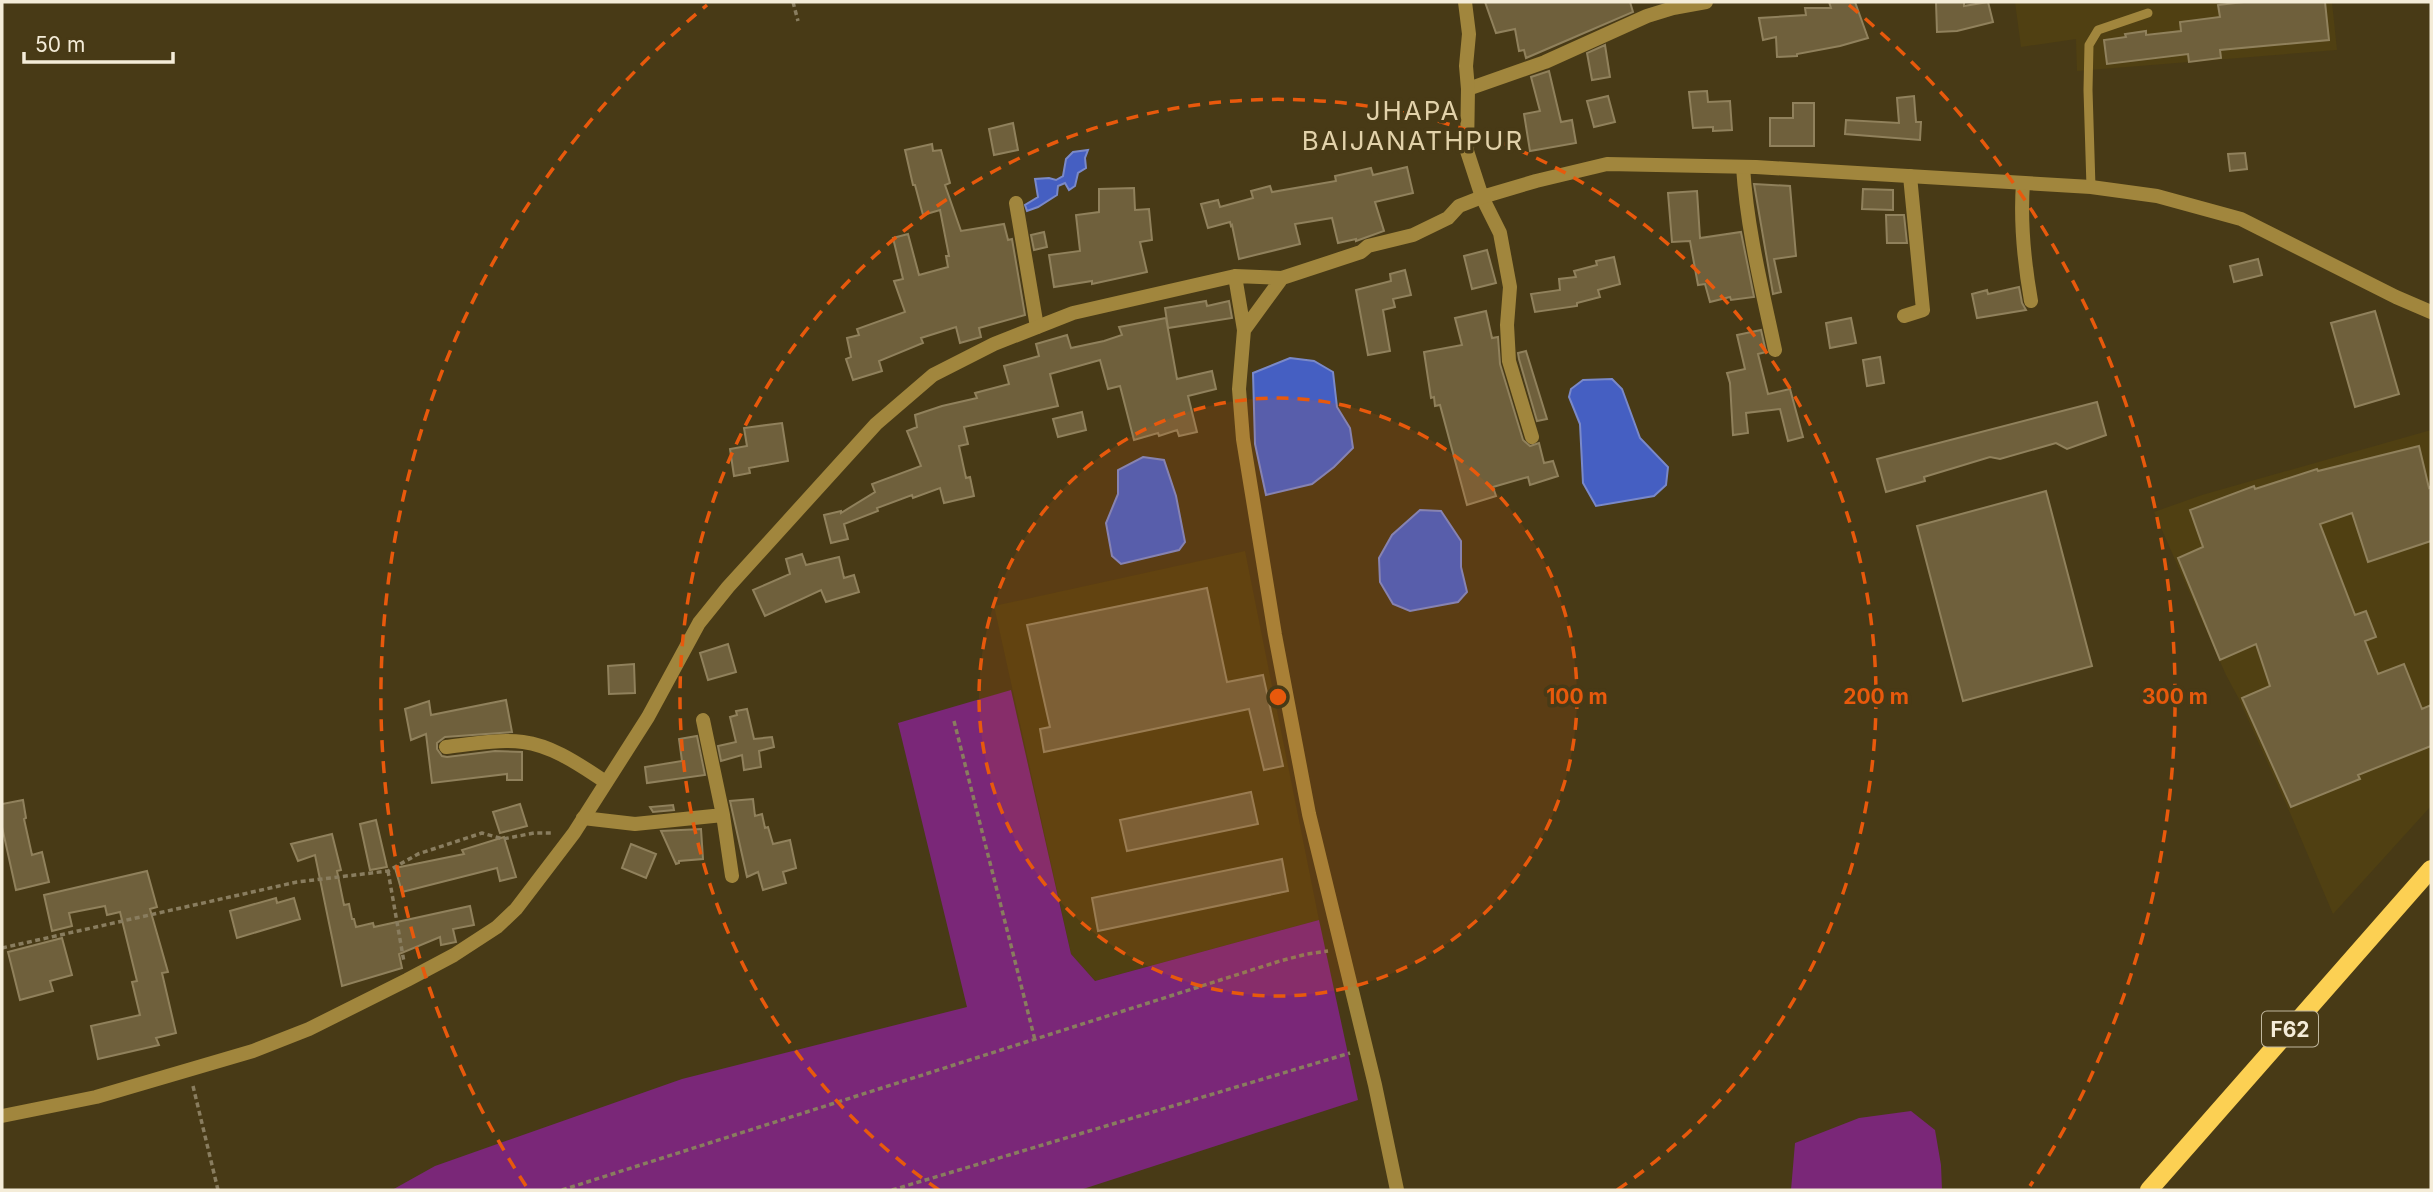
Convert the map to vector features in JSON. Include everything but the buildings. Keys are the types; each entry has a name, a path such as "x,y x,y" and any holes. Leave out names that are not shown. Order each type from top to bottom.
{"main road":[{"name":"F62","path":"2149,1190 2431,869"}],"street":[{"path":"1465,2 1469,34 1466,66 1467,151 1482,197 1500,233 1510,287 1508,361 1532,437"},
{"path":"1468,89 1545,62 1647,16 1706,2"},
{"path":"2,1116 96,1097 253,1051 309,1029 407,980 454,955 505,920 574,834 648,717 699,623 727,587 876,424 933,375 994,344 1073,313 1236,276 1282,278 1361,252 1368,246 1413,235 1448,218 1460,206 1482,197 1607,164 1743,167 1910,176 2091,187 2158,196 2241,219 2431,312"},
{"path":"1743,167 1745,205 1775,350"},
{"path":"1904,316 1923,310 1910,176"},
{"path":"2023,183 2021,228 2031,301"},
{"path":"1016,203 1037,327"},
{"path":"1236,276 1244,330 1239,388 1243,439 1275,635 1309,814 1397,1190"},
{"path":"1244,330 1282,278"},
{"path":"703,720 723,816 732,876"},
{"path":"446,747 502,741 524,742 564,755 606,782"},
{"path":"583,818 635,824 723,816"}],"lane":[{"path":"2091,187 2089,45 2098,30 2148,13"}],"path":[{"path":"793,2 798,21"},
{"path":"954,721 1035,1040"},
{"path":"2,947 297,882 388,871 418,854 482,833 503,839 534,833 574,834"},
{"path":"388,871 407,980"},
{"path":"562,1190 1280,961 1327,951 1343,952"},
{"path":"892,1190 1366,1049"},
{"path":"189,1071 218,1190"}],"shaded area":[{"path":"2015,2 2332,2 2337,50 2077,71 2076,39 2021,47"},
{"path":"2431,430 2431,806 2333,914 2154,512 2202,495"},
{"path":"1245,551 1319,920 1095,981 1071,954 994,606"},
{"path":"1011,690 1071,954 1095,981 1319,920 1358,1100 1080,1190 392,1190 435,1166 682,1079 967,1007 898,723"},
{"path":"1911,1111 1935,1130 1942,1190 1791,1190 1795,1143 1859,1118"}],"water":[{"path":"1088,150 1086,168 1078,173 1075,186 1069,190 1065,183 1058,186 1057,195 1027,211 1025,205 1038,197 1035,179 1056,180 1063,176 1066,159 1073,152"},
{"path":"1290,358 1314,361 1333,372 1337,407 1350,428 1353,448 1312,484 1266,495 1255,444 1253,373"},
{"path":"1612,379 1622,389 1640,438 1668,467 1666,485 1654,496 1596,506 1583,483 1580,424 1569,397 1571,389 1583,380"},
{"path":"1143,457 1164,460 1176,496 1185,542 1179,550 1121,564 1112,556 1106,523 1118,494 1118,470"},
{"path":"1420,510 1441,511 1461,541 1461,567 1467,592 1458,602 1410,611 1393,604 1380,582 1379,558 1392,535"}],"district":[{"name":"JHAPA BAIJANATHPUR","path":"1413,125"}]}
